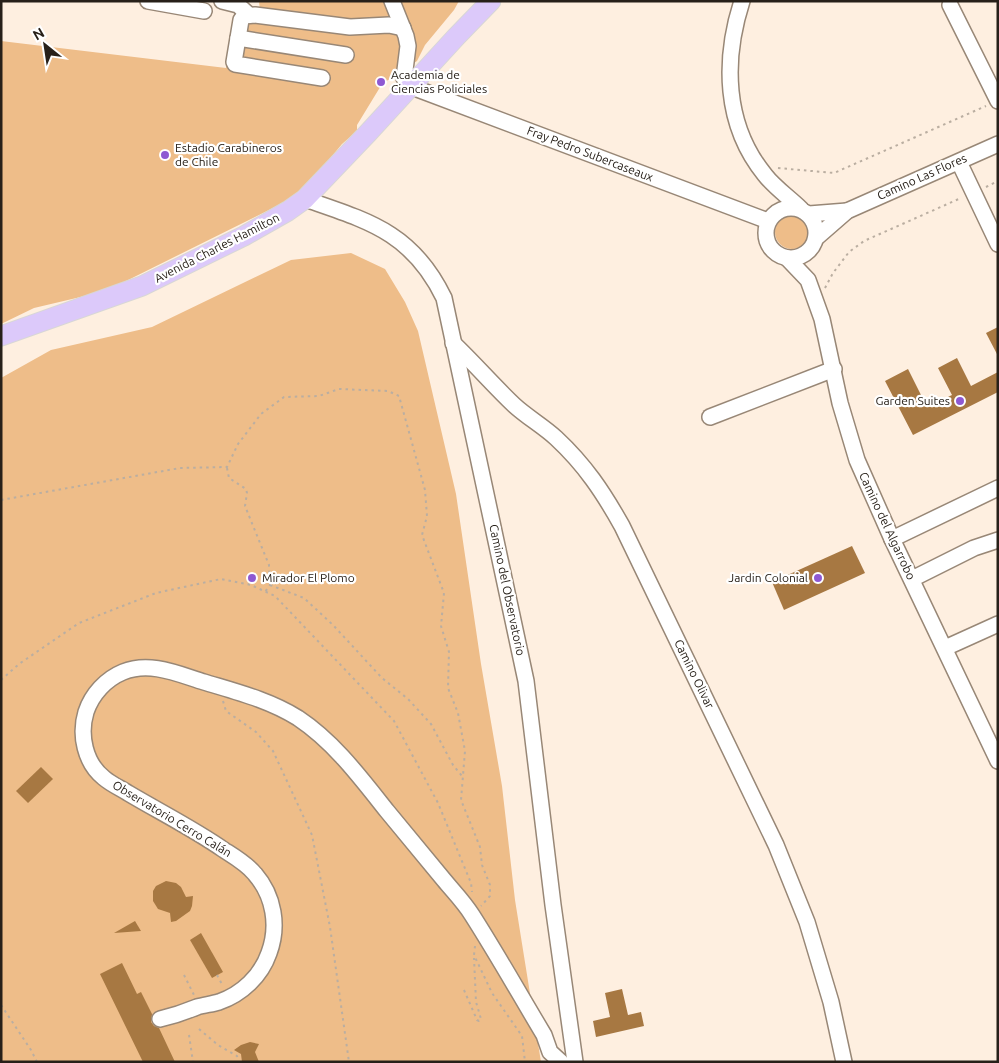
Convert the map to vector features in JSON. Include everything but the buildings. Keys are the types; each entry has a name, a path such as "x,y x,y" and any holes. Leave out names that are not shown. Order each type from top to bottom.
{"main road":[{"name":"Avenida Charles Hamilton","path":"456,37 482,1"},
{"name":"Avenida Charles Hamilton","path":"1,336 142,286 244,236 288,211 304,199 412,87 491,1"}],"street":[{"path":"148,1 204,11"},
{"path":"222,1 238,5 245,9 249,15"},
{"path":"392,1 408,46 404,78 412,87"},
{"path":"742,1 731,48 729,71 734,116 741,137 763,173 805,212 814,221 816,229 814,243 801,256 787,258 779,255 768,244 766,236 766,228 772,216 788,207 805,212"},
{"path":"950,6 993,103"},
{"path":"322,78 235,64 241,20 244,16 249,15 350,28 389,25 403,28"},
{"path":"238,38 346,55"},
{"name":"Fray Pedro Subercaseaux","path":"412,87 772,216"},
{"name":"Camino Las Flores","path":"814,243 847,211 998,144"},
{"path":"959,162 998,244"},
{"path":"763,173 772,216"},
{"name":"Camino del Observatorio","path":"304,199 374,224 399,240 410,249 430,272 444,298 526,681 553,905 575,1062"},
{"name":"Camino Las Flores","path":"805,212 847,211"},
{"name":"Camino del Algarrobo","path":"808,280 814,243"},
{"name":"Camino del Algarrobo","path":"787,258 808,280 822,318 840,404 856,460 892,539 997,755"},
{"name":"Camino Olivar","path":"453,343 493,385 555,437 572,454 603,492 622,526 786,868 820,962 844,1062"},
{"path":"710,416 834,370"},
{"path":"892,539 998,488"},
{"path":"912,579 974,548 998,540"},
{"path":"945,648 998,624"},
{"name":"Observatorio Cerro Calán","path":"160,1019 179,1015 200,1006 220,1002 240,992 253,980 264,965 274,931 272,907 268,896 263,885 248,866 206,837 105,779 92,764 84,746 83,726 88,707 98,690 113,677 132,669 161,669 269,702 299,719 326,740 351,766 470,912 544,1035 550,1052 561,1062"}],"path":[{"path":"763,173 766,167 834,174 993,103"},
{"path":"816,303 833,273 849,252 864,241 998,181"},
{"path":"265,592 270,585 269,565 245,506 246,489 228,478 227,467 238,444 261,414 284,397 319,396 339,388 388,391 399,396 425,490 427,516 422,535 444,593 441,626 449,652 448,688 458,713 465,751 461,800 480,847 482,864 490,885 490,896 486,902 481,907 470,912"},
{"path":"1,500 180,468 227,467"},
{"path":"1,680 19,664 79,623 156,593 221,580 252,585 275,596 394,721 438,803 471,883 473,900 470,912"},
{"path":"270,585 304,598 333,625 382,678 408,699 431,724 453,765 462,776"},
{"path":"221,687 221,697 226,711 256,732 273,751 312,835 330,928 349,1062"},
{"path":"464,990 479,1021 481,1019 476,1002 474,942"},
{"path":"474,955 492,993 522,1036 525,1062"},
{"path":"184,975 200,1006"},
{"path":"1,1005 37,1062"},
{"path":"199,1029 218,1045 237,1056 238,1062"},
{"path":"189,1035 193,1062"}],"shaded area":[{"name":"Estadio Carabineros de Chile","path":"259,1 459,1 454,10 425,45 417,61 382,84 357,125 357,131 342,144 301,194 106,291 34,308 1,324 1,41 226,68 237,18 261,21"},
{"path":"792,215 799,216 804,220 808,225 808,239 804,244 799,248 792,249 785,248 780,244 776,239 775,232 776,225 780,220 785,216"},
{"path":"351,253 385,269 405,302 418,331 456,494 481,664 502,786 515,900 541,1062 1,1062 1,378 51,350 152,327 291,260"}],"place":[{"name":"Academia de Ciencias Policiales","path":"381,82"},
{"name":"Estadio Carabineros de Chile","path":"165,155"},
{"name":"Garden Suites","path":"960,401"},
{"name":"Mirador El Plomo","path":"252,578"},
{"name":"Jardin Colonial","path":"818,578"}]}
